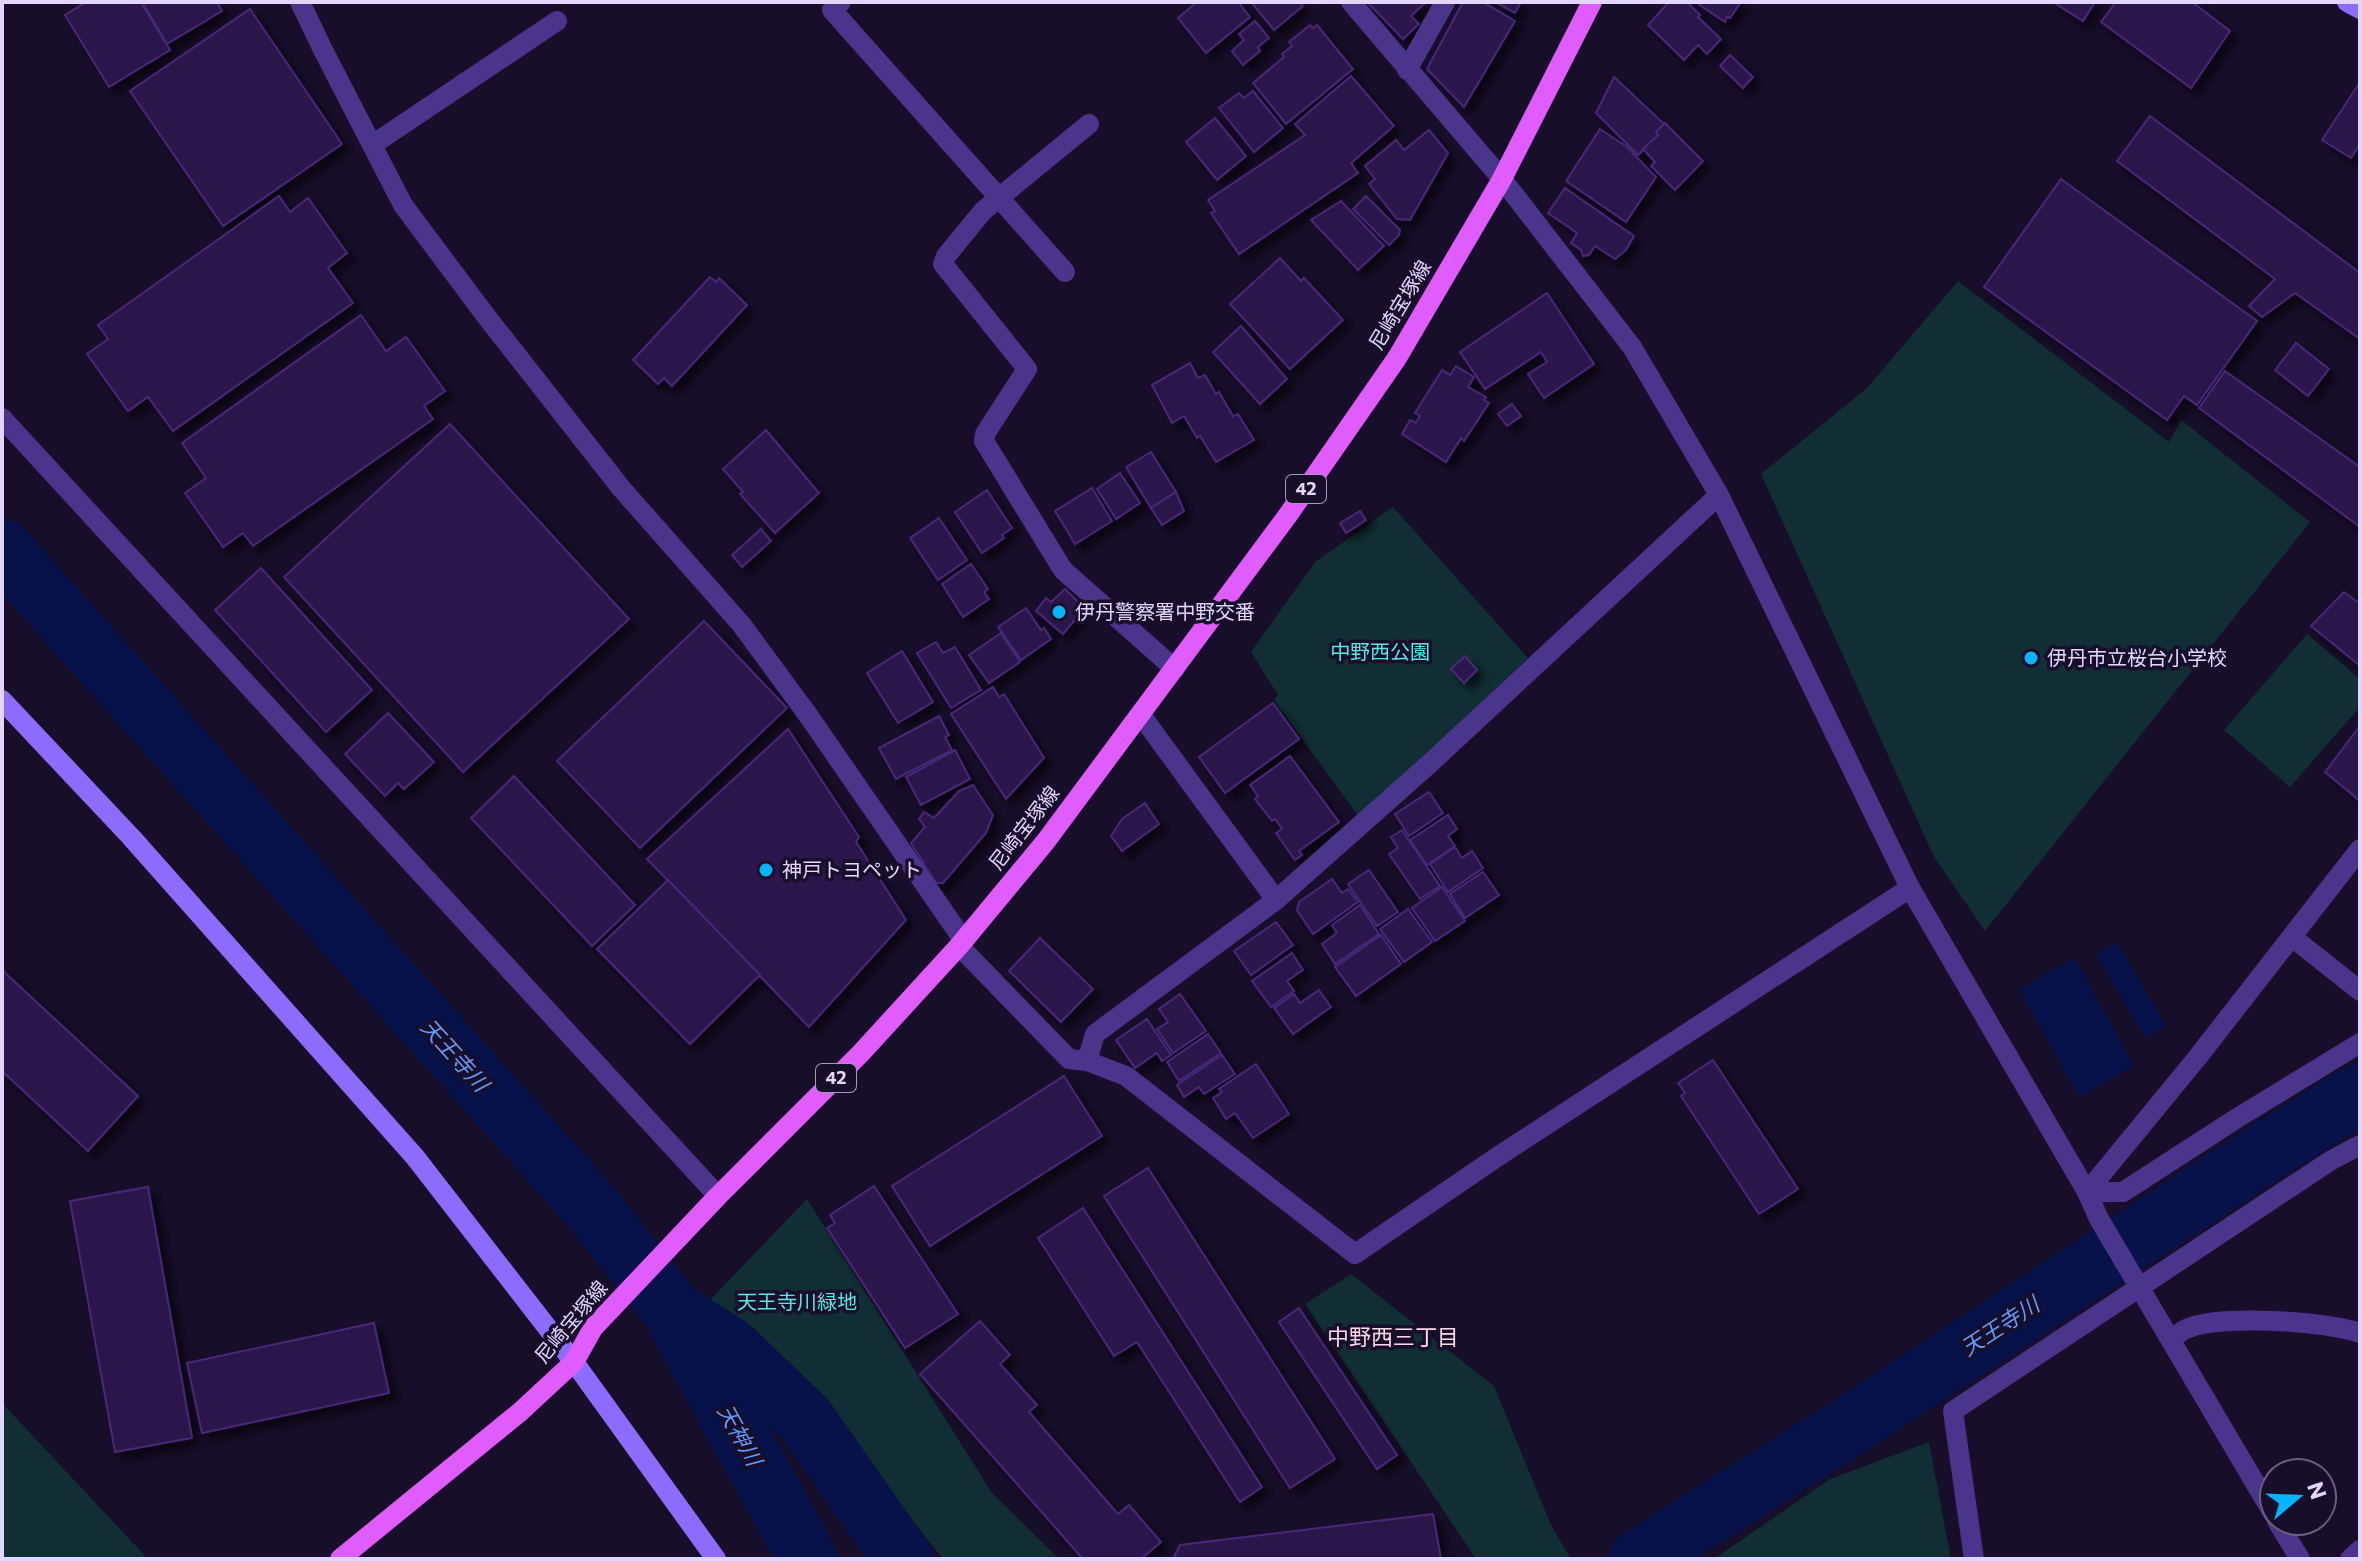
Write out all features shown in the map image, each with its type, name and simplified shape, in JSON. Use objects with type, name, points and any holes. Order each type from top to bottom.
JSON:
[{"type":"main road","name":"尼崎宝塚線","points":[[340,1559],[520,1412],[574,1362],[593,1328],[718,1196],[861,1053],[961,944],[1046,841],[1288,515],[1397,358],[1502,179],[1592,2]]},
{"type":"street","points":[[300,2],[403,205],[621,488],[741,624],[808,715],[961,944],[1069,1059],[1087,1061],[1126,1076],[1355,1254],[1497,1157],[1910,888]]},
{"type":"street","points":[[841,2],[832,10],[1065,272]]},
{"type":"street","points":[[1351,2],[1502,179],[1632,347],[1719,495],[1910,888],[2087,1192],[2099,1219],[2258,1488]]},
{"type":"street","points":[[1407,70],[1445,2]]},
{"type":"street","points":[[2347,2],[2360,9]]},
{"type":"street","points":[[372,145],[532,46],[557,21]]},
{"type":"street","points":[[1089,124],[983,211],[946,256],[943,264],[1027,369],[985,434],[984,441],[1063,570],[1175,669]]},
{"type":"street","points":[[2,418],[718,1196]]},
{"type":"street","points":[[1087,1061],[1095,1034],[1276,900],[1427,766],[1719,495]]},
{"type":"street","points":[[2,700],[131,837],[415,1157],[574,1362],[716,1559]]},
{"type":"street","points":[[1141,715],[1276,900]]},
{"type":"street","points":[[2087,1192],[2197,1058],[2360,849]]},
{"type":"street","points":[[2292,937],[2360,991]]},
{"type":"street","points":[[2087,1192],[2123,1192],[2360,1043]]},
{"type":"street","points":[[1974,1559],[1953,1411],[2137,1283],[2360,1145]]},
{"type":"street","points":[[2171,1340],[2187,1328],[2227,1321],[2291,1322],[2360,1333]]},
{"type":"street","points":[[2287,1537],[2300,1559]]},
{"type":"street","points":[[2350,1559],[2360,1550]]},
{"type":"green space","points":[[1958,281],[2169,442],[2181,420],[2310,522],[1985,931],[1934,857],[1761,474],[1867,388]]},
{"type":"green space","name":"中野西公園","points":[[1393,507],[1528,658],[1359,817],[1274,700],[1278,695],[1251,652],[1315,562]]},
{"type":"green space","points":[[2307,634],[2360,679],[2360,707],[2290,787],[2224,730]]},
{"type":"green space","name":"天王寺川緑地","points":[[807,1199],[992,1493],[1059,1559],[943,1559],[838,1427],[707,1303]]},
{"type":"green space","points":[[1351,1274],[1494,1386],[1551,1525],[1571,1559],[1476,1559],[1305,1304]]},
{"type":"green space","points":[[2,1403],[148,1559],[2,1559]]},
{"type":"green space","points":[[1929,1442],[1951,1559],[1714,1559],[1830,1479]]},
{"type":"shaded area","points":[[2117,942],[2166,1026],[2145,1038],[2096,954]]},
{"type":"shaded area","points":[[2075,958],[2134,1066],[2079,1097],[2019,989]]},
{"type":"building","points":[[86,2],[141,2],[170,50],[109,87],[65,15]]},
{"type":"building","points":[[142,2],[217,2],[222,11],[167,44]]},
{"type":"building","points":[[1197,2],[1238,2],[1250,17],[1206,53],[1178,18]]},
{"type":"building","points":[[1251,2],[1299,2],[1303,6],[1274,30]]},
{"type":"building","points":[[1367,2],[1426,2],[1411,16],[1419,24],[1403,39]]},
{"type":"building","points":[[1463,2],[1483,2],[1515,21],[1464,107],[1427,69]]},
{"type":"building","points":[[1495,2],[1521,2],[1515,13]]},
{"type":"building","points":[[1669,2],[1687,2],[1721,39],[1707,54],[1698,45],[1684,60],[1648,25]]},
{"type":"building","points":[[1699,2],[1741,2],[1725,22]]},
{"type":"building","points":[[2053,2],[2095,2],[2083,21]]},
{"type":"building","points":[[2116,2],[2192,2],[2230,31],[2191,88],[2101,22]]},
{"type":"building","points":[[250,9],[342,144],[223,226],[130,91]]},
{"type":"building","points":[[1255,21],[1269,38],[1258,47],[1260,51],[1243,65],[1232,51],[1244,40],[1239,34]]},
{"type":"building","points":[[1310,25],[1313,28],[1317,25],[1353,69],[1286,124],[1253,83],[1284,57],[1282,54],[1292,46],[1289,42]]},
{"type":"building","points":[[1730,55],[1753,77],[1743,88],[1720,66]]},
{"type":"building","points":[[1351,76],[1394,126],[1351,163],[1358,173],[1239,254],[1211,213],[1215,211],[1208,200],[1305,135],[1295,124]]},
{"type":"building","points":[[1614,77],[1664,124],[1656,132],[1658,135],[1638,155],[1596,113]]},
{"type":"building","points":[[2360,82],[2360,144],[2351,158],[2322,140]]},
{"type":"building","points":[[1253,91],[1283,128],[1254,152],[1219,108],[1239,93],[1244,98]]},
{"type":"building","points":[[2150,116],[2360,273],[2360,339],[2295,293],[2262,317],[2249,306],[2275,279],[2117,161]]},
{"type":"building","points":[[1215,118],[1246,156],[1217,180],[1186,142]]},
{"type":"building","points":[[1665,123],[1703,161],[1675,190],[1651,166],[1655,162],[1643,149],[1658,135],[1656,132]]},
{"type":"building","points":[[1600,129],[1627,147],[1656,177],[1626,222],[1566,181]]},
{"type":"building","points":[[1429,130],[1448,153],[1410,220],[1397,219],[1369,184],[1375,179],[1365,166],[1396,140],[1404,150]]},
{"type":"building","points":[[2061,179],[2257,321],[2197,405],[2184,396],[2167,420],[1984,287]]},
{"type":"building","points":[[1565,188],[1634,236],[1626,250],[1615,259],[1595,246],[1589,255],[1583,256],[1581,250],[1571,243],[1577,233],[1548,213]]},
{"type":"building","points":[[279,196],[290,212],[308,198],[347,253],[328,268],[353,303],[173,431],[148,397],[128,411],[87,354],[108,339],[98,325]]},
{"type":"building","points":[[1366,196],[1400,230],[1389,245],[1353,209]]},
{"type":"building","points":[[1341,201],[1384,246],[1358,270],[1311,220]]},
{"type":"building","points":[[1280,258],[1301,281],[1304,278],[1343,320],[1290,369],[1230,304]]},
{"type":"building","points":[[710,277],[716,282],[719,278],[747,305],[672,386],[664,378],[658,384],[633,360]]},
{"type":"building","points":[[1547,293],[1594,364],[1544,398],[1528,374],[1547,362],[1541,352],[1485,389],[1460,352]]},
{"type":"building","points":[[361,315],[386,351],[406,337],[445,391],[424,406],[433,419],[253,546],[243,533],[223,547],[185,493],[206,478],[182,443]]},
{"type":"building","points":[[1241,326],[1287,379],[1260,404],[1213,352]]},
{"type":"building","points":[[2296,343],[2329,369],[2308,396],[2275,370]]},
{"type":"building","points":[[1190,363],[1198,378],[1205,375],[1216,394],[1219,392],[1233,416],[1238,414],[1254,440],[1216,462],[1184,416],[1172,423],[1152,385]]},
{"type":"building","points":[[1456,366],[1474,377],[1468,387],[1486,397],[1484,400],[1489,403],[1446,462],[1402,434],[1410,420],[1416,423],[1420,416],[1415,413],[1442,370],[1450,375]]},
{"type":"building","points":[[2225,371],[2360,467],[2360,527],[2199,408]]},
{"type":"building","points":[[1512,404],[1521,416],[1507,426],[1498,414]]},
{"type":"building","points":[[450,424],[629,619],[463,772],[284,577]]},
{"type":"building","points":[[766,430],[819,493],[775,533],[740,494],[743,492],[723,469]]},
{"type":"building","points":[[1151,452],[1176,492],[1151,508],[1126,467]]},
{"type":"building","points":[[1120,473],[1140,503],[1116,519],[1097,489]]},
{"type":"building","points":[[1092,488],[1112,521],[1075,544],[1055,511]]},
{"type":"building","points":[[987,490],[1012,528],[1002,535],[1004,538],[982,553],[955,512]]},
{"type":"building","points":[[1176,492],[1184,511],[1162,525],[1151,508]]},
{"type":"building","points":[[1360,511],[1366,520],[1346,533],[1340,523]]},
{"type":"building","points":[[939,518],[967,560],[938,580],[910,538]]},
{"type":"building","points":[[761,529],[771,541],[742,567],[732,555]]},
{"type":"building","points":[[971,564],[988,589],[984,592],[989,599],[963,617],[942,584]]},
{"type":"building","points":[[261,568],[372,690],[326,732],[215,610]]},
{"type":"building","name":"伊丹警察署中野交番","points":[[1065,589],[1080,604],[1080,614],[1063,634],[1036,611],[1046,598],[1051,602]]},
{"type":"building","points":[[2344,592],[2360,604],[2360,666],[2311,626]]},
{"type":"building","points":[[1026,608],[1051,639],[1021,660],[998,627]]},
{"type":"building","points":[[704,621],[787,708],[640,848],[557,761]]},
{"type":"building","points":[[1001,633],[1020,662],[989,683],[969,655]]},
{"type":"building","points":[[936,642],[943,653],[955,647],[981,690],[951,708],[917,653]]},
{"type":"building","points":[[902,651],[933,702],[898,723],[867,673]]},
{"type":"building","points":[[1465,656],[1477,670],[1464,683],[1451,669]]},
{"type":"building","points":[[993,687],[999,697],[1004,694],[1044,758],[1006,799],[951,714]]},
{"type":"building","points":[[1273,703],[1299,739],[1225,793],[1199,757]]},
{"type":"building","points":[[388,713],[434,762],[404,789],[398,783],[385,796],[345,754]]},
{"type":"building","points":[[939,716],[949,735],[945,737],[952,750],[896,779],[879,748]]},
{"type":"building","points":[[2360,726],[2360,801],[2325,772]]},
{"type":"building","name":"神戸トヨペット","points":[[788,729],[859,837],[856,842],[906,920],[809,1027],[647,859]]},
{"type":"building","points":[[955,750],[970,779],[921,805],[906,777]]},
{"type":"building","points":[[1290,756],[1339,822],[1299,851],[1302,855],[1295,860],[1276,833],[1282,829],[1255,799],[1258,796],[1250,785]]},
{"type":"building","points":[[514,776],[635,905],[592,946],[471,818]]},
{"type":"building","points":[[973,785],[993,815],[986,833],[943,883],[936,883],[911,843],[925,827],[919,819],[924,812],[934,818],[959,791]]},
{"type":"building","points":[[1429,792],[1443,813],[1409,836],[1395,814]]},
{"type":"building","points":[[1145,803],[1159,824],[1122,851],[1111,836],[1122,819]]},
{"type":"building","points":[[1448,815],[1457,829],[1448,836],[1455,846],[1427,865],[1410,840]]},
{"type":"building","points":[[1402,830],[1440,886],[1420,899],[1389,854],[1398,848],[1391,837]]},
{"type":"building","points":[[1455,847],[1462,858],[1472,851],[1483,868],[1448,892],[1430,864]]},
{"type":"building","points":[[1369,870],[1398,912],[1377,926],[1348,884]]},
{"type":"building","points":[[1483,872],[1499,895],[1465,918],[1450,894]]},
{"type":"building","points":[[1332,879],[1342,893],[1348,889],[1358,902],[1313,934],[1297,910],[1299,902]]},
{"type":"building","points":[[668,880],[760,975],[690,1044],[597,949]]},
{"type":"building","points":[[1442,887],[1465,921],[1435,941],[1412,908]]},
{"type":"building","points":[[1360,905],[1379,934],[1335,964],[1322,944],[1337,933],[1332,925]]},
{"type":"building","points":[[1408,909],[1432,942],[1404,962],[1380,929]]},
{"type":"building","points":[[1276,922],[1293,945],[1251,975],[1234,951]]},
{"type":"building","points":[[1381,935],[1401,964],[1356,996],[1335,967]]},
{"type":"building","points":[[1040,938],[1093,989],[1061,1022],[1009,971]]},
{"type":"building","points":[[1292,953],[1303,970],[1287,981],[1294,991],[1271,1007],[1252,981]]},
{"type":"building","points":[[2,970],[138,1096],[88,1151],[2,1071]]},
{"type":"building","points":[[1319,990],[1331,1007],[1293,1034],[1274,1008],[1294,994],[1300,1003]]},
{"type":"building","points":[[1180,994],[1206,1031],[1173,1053],[1157,1029],[1168,1022],[1159,1009]]},
{"type":"building","points":[[1147,1019],[1171,1055],[1162,1061],[1157,1053],[1135,1068],[1116,1040]]},
{"type":"building","points":[[1208,1034],[1221,1053],[1179,1081],[1167,1062]]},
{"type":"building","points":[[1222,1055],[1235,1074],[1204,1094],[1199,1087],[1184,1097],[1177,1085]]},
{"type":"building","points":[[1713,1060],[1798,1189],[1759,1214],[1681,1096],[1685,1093],[1678,1083]]},
{"type":"building","points":[[1256,1064],[1289,1114],[1253,1138],[1235,1113],[1226,1119],[1213,1098],[1222,1092],[1219,1089]]},
{"type":"building","points":[[1064,1076],[1102,1136],[930,1246],[892,1186]]},
{"type":"building","points":[[1148,1168],[1335,1459],[1290,1488],[1104,1196]]},
{"type":"building","points":[[874,1186],[958,1314],[905,1348],[827,1228],[835,1223],[830,1215]]},
{"type":"building","points":[[148,1187],[192,1438],[115,1452],[70,1201]]},
{"type":"building","points":[[1083,1208],[1262,1487],[1240,1502],[1137,1342],[1114,1356],[1038,1238]]},
{"type":"building","points":[[1299,1308],[1397,1455],[1377,1469],[1279,1322]]},
{"type":"building","points":[[980,1321],[1010,1355],[1000,1364],[1037,1405],[1029,1412],[1118,1514],[1129,1505],[1161,1542],[1141,1559],[1083,1559],[920,1374]]},
{"type":"building","points":[[374,1323],[389,1393],[202,1433],[187,1363]]},
{"type":"building","points":[[1433,1514],[1441,1559],[1173,1559],[1180,1545]]},
{"type":"waterway","name":"天王寺川","points":[[2,549],[593,1209],[672,1310],[731,1348],[805,1419],[903,1559]]},
{"type":"waterway","name":"天王寺川","points":[[1639,1559],[1853,1424],[2360,1093]]},
{"type":"waterway","name":"天神川","points":[[677,1321],[808,1559]]},
{"type":"place","name":"伊丹警察署中野交番","points":[[1059,612]]},
{"type":"place","name":"伊丹市立桜台小学校","points":[[2031,658]]},
{"type":"place","name":"神戸トヨペット","points":[[766,870]]},
{"type":"district","name":"中野西三丁目","points":[[1393,1337]]}]
